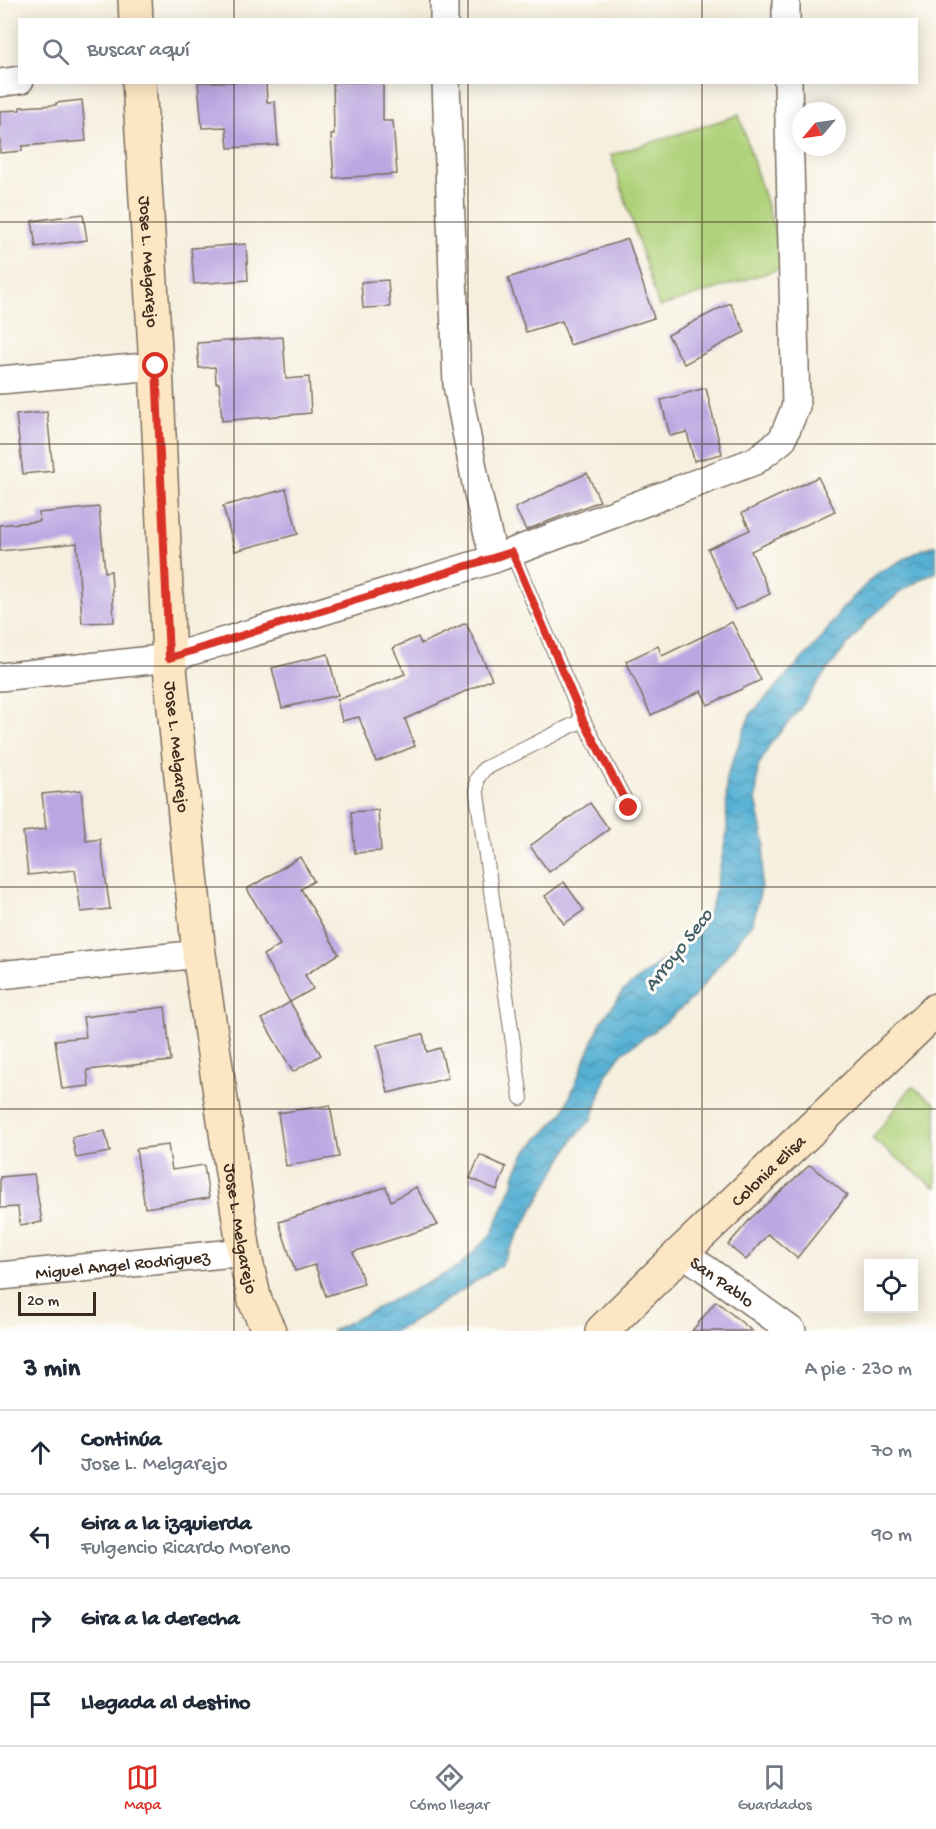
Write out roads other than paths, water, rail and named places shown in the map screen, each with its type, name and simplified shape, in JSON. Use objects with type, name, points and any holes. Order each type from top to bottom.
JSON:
[{"type":"street","points":[[135,0],[136,18]]},
{"type":"street","points":[[444,0],[444,18]]},
{"type":"street","points":[[786,0],[786,18]]},
{"type":"street","points":[[0,82],[18,80]]},
{"type":"street","name":"Jose L. Melgarejo","points":[[139,84],[156,366],[169,658],[199,954],[244,1252],[255,1301],[269,1331]]},
{"type":"street","points":[[446,84],[457,385],[478,494],[503,556]]},
{"type":"street","points":[[0,676],[169,658],[503,556],[755,460],[782,440],[795,406],[788,84]]},
{"type":"street","points":[[0,380],[156,366]]},
{"type":"street","points":[[0,975],[199,954]]},
{"type":"street","name":"Colonia Elisa","points":[[602,1331],[936,1010]]},
{"type":"street","name":"Miguel Angel Rodriguez","points":[[0,1276],[244,1252]]},
{"type":"street","name":"San Pablo","points":[[682,1252],[792,1331]]},
{"type":"lane","points":[[503,556],[629,808]]},
{"type":"lane","points":[[521,1098],[477,794],[477,779],[484,769],[583,720]]},
{"type":"water","points":[[936,545],[936,573],[928,575],[903,590],[867,621],[771,743],[758,767],[756,800],[765,843],[760,893],[753,922],[694,997],[662,1025],[622,1053],[607,1073],[592,1119],[574,1138],[500,1266],[409,1324],[394,1331],[331,1331],[459,1267],[492,1233],[525,1153],[563,1113],[601,1022],[623,991],[692,940],[701,929],[713,901],[727,833],[726,778],[750,715],[821,639],[841,610],[876,574],[923,549]]},
{"type":"water label","name":"Arroyo Seco","points":[[677,949]]}]
